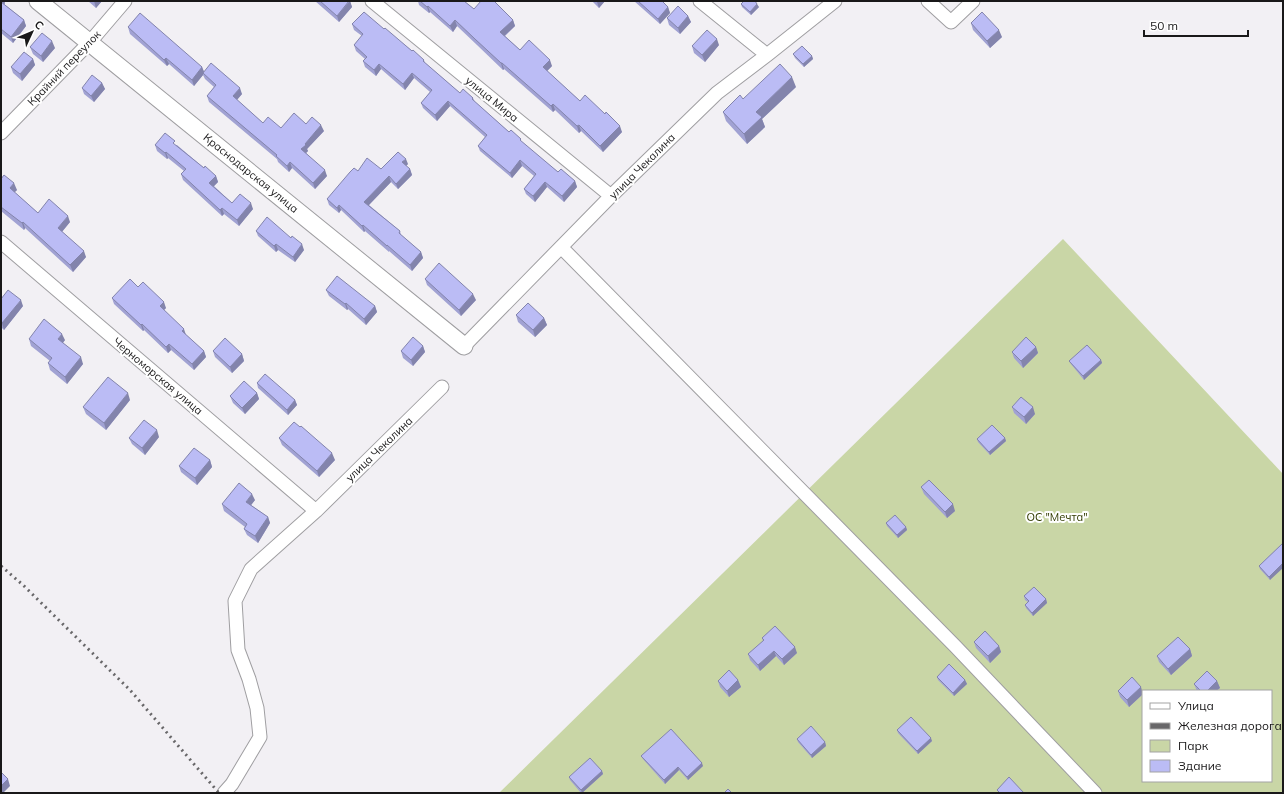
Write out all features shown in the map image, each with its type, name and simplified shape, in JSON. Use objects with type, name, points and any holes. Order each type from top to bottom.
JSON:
[{"type":"street","name":"Краснодарская улица","points":[[38,1],[464,346]]},
{"type":"street","name":"Крайний переулок","points":[[1,133],[90,42],[125,1]]},
{"type":"street","name":"улица Мира","points":[[372,1],[611,196]]},
{"type":"street","points":[[700,1],[767,55]]},
{"type":"street","name":"улица Чекалина","points":[[464,346],[611,196],[717,93],[834,1]]},
{"type":"street","points":[[928,1],[951,22],[973,1]]},
{"type":"street","name":"Черноморская улица","points":[[1,242],[316,510]]},
{"type":"street","points":[[561,247],[955,646],[1095,793]]},
{"type":"street","name":"улица Чекалина","points":[[224,793],[232,784],[260,737],[256,708],[249,680],[238,650],[235,601],[251,569],[316,510],[442,387]]},
{"type":"green space","name":"ОС \"Мечта\"","points":[[1063,239],[1283,474],[1283,793],[499,793]]},
{"type":"building","points":[[320,1],[349,1],[337,16]]},
{"type":"building","points":[[420,1],[464,1],[474,9],[481,1],[494,1],[513,20],[500,32],[520,50],[529,40],[550,60],[543,67],[580,101],[585,95],[620,126],[600,146],[579,125],[577,126],[553,104],[551,106],[501,63],[455,20],[450,26],[428,6],[427,7]]},
{"type":"building","points":[[638,1],[662,1],[668,7],[658,19]]},
{"type":"building","points":[[744,1],[755,1],[757,4],[750,12],[741,4]]},
{"type":"building","points":[[1,2],[24,20],[11,37],[1,29]]},
{"type":"building","points":[[678,6],[688,16],[678,28],[667,18]]},
{"type":"building","points":[[364,12],[412,51],[413,50],[424,60],[423,61],[460,93],[463,89],[509,132],[511,130],[521,139],[520,140],[558,172],[561,169],[575,181],[562,196],[545,182],[533,196],[524,189],[536,174],[520,160],[510,173],[478,146],[487,135],[448,101],[435,115],[421,103],[432,90],[412,73],[403,84],[379,64],[374,70],[363,61],[367,57],[354,45],[363,34],[352,24]]},
{"type":"building","points":[[982,12],[999,30],[987,41],[971,23]]},
{"type":"building","points":[[140,13],[202,67],[192,80],[166,58],[164,60],[128,27]]},
{"type":"building","points":[[707,30],[717,39],[702,55],[692,46]]},
{"type":"building","points":[[42,33],[52,41],[41,56],[30,47]]},
{"type":"building","points":[[802,46],[812,56],[803,64],[793,54]]},
{"type":"building","points":[[24,52],[33,59],[20,74],[11,67]]},
{"type":"building","points":[[211,63],[240,88],[233,96],[263,123],[268,117],[281,128],[294,113],[306,124],[312,117],[321,125],[305,144],[306,145],[301,149],[325,170],[313,183],[290,162],[287,166],[276,156],[277,155],[207,96],[216,85],[203,73]]},
{"type":"building","points":[[780,64],[792,77],[756,112],[762,117],[744,134],[723,112],[740,95],[743,99]]},
{"type":"building","points":[[92,75],[102,83],[91,96],[82,88]]},
{"type":"building","points":[[165,133],[175,141],[173,143],[204,168],[205,166],[216,176],[209,183],[232,203],[240,194],[251,203],[237,220],[222,208],[220,210],[181,174],[186,169],[155,145]]},
{"type":"building","points":[[398,152],[406,159],[402,162],[410,169],[396,184],[389,176],[364,202],[400,231],[399,233],[421,252],[410,265],[339,205],[337,208],[327,199],[354,168],[358,171],[367,158],[381,169]]},
{"type":"building","points":[[4,175],[14,183],[10,188],[38,213],[49,199],[68,216],[58,228],[84,251],[70,265],[23,222],[22,223],[1,207],[1,179]]},
{"type":"building","points":[[267,217],[291,238],[292,236],[302,244],[293,257],[276,244],[274,246],[256,231]]},
{"type":"building","points":[[439,263],[473,294],[459,310],[425,279]]},
{"type":"building","points":[[337,276],[375,306],[364,319],[346,303],[345,304],[326,290]]},
{"type":"building","points":[[130,279],[138,287],[143,282],[164,302],[160,306],[184,329],[182,331],[204,351],[192,364],[169,344],[166,347],[112,298]]},
{"type":"building","points":[[8,290],[21,300],[1,323],[1,299]]},
{"type":"building","points":[[528,303],[544,318],[533,330],[516,315]]},
{"type":"building","points":[[44,319],[62,334],[58,339],[81,357],[65,377],[48,363],[52,358],[29,339]]},
{"type":"building","points":[[413,337],[423,346],[411,360],[401,351]]},
{"type":"building","points":[[1026,337],[1036,347],[1021,361],[1012,352]]},
{"type":"building","points":[[225,338],[242,354],[230,367],[213,351]]},
{"type":"building","points":[[1087,345],[1101,360],[1083,376],[1069,361]]},
{"type":"building","points":[[265,374],[295,400],[287,410],[257,383]]},
{"type":"building","points":[[108,377],[128,393],[104,423],[83,407]]},
{"type":"building","points":[[244,381],[257,393],[242,408],[230,396]]},
{"type":"building","points":[[1021,397],[1033,407],[1024,417],[1012,407]]},
{"type":"building","points":[[144,420],[157,430],[142,448],[129,438]]},
{"type":"building","points":[[294,422],[300,427],[301,426],[332,453],[317,471],[279,438]]},
{"type":"building","points":[[992,425],[1005,438],[989,452],[977,439]]},
{"type":"building","points":[[194,448],[210,460],[195,478],[179,466]]},
{"type":"building","points":[[929,480],[953,504],[945,512],[921,487]]},
{"type":"building","points":[[239,483],[252,494],[246,502],[268,517],[255,536],[244,529],[247,524],[222,504]]},
{"type":"building","points":[[895,515],[906,527],[897,535],[886,523]]},
{"type":"building","points":[[1283,543],[1283,563],[1269,577],[1259,566]]},
{"type":"building","points":[[1034,587],[1046,599],[1032,613],[1025,605],[1029,601],[1024,596]]},
{"type":"building","points":[[775,626],[795,647],[782,659],[774,651],[758,665],[748,654],[764,640],[762,638]]},
{"type":"building","points":[[985,631],[999,646],[988,656],[974,642]]},
{"type":"building","points":[[1178,637],[1190,649],[1168,669],[1157,656]]},
{"type":"building","points":[[949,664],[965,680],[953,693],[937,677]]},
{"type":"building","points":[[729,670],[738,680],[727,691],[718,681]]},
{"type":"building","points":[[1207,671],[1217,681],[1208,690],[1200,690],[1194,684]]},
{"type":"building","points":[[1132,677],[1141,687],[1127,700],[1118,691]]},
{"type":"building","points":[[911,717],[931,738],[917,751],[897,730]]},
{"type":"building","points":[[811,726],[825,742],[811,755],[797,739]]},
{"type":"building","points":[[671,729],[702,763],[687,777],[678,767],[664,780],[641,756]]},
{"type":"building","points":[[590,758],[602,771],[581,790],[569,777]]},
{"type":"building","points":[[1,772],[8,779],[1,786]]},
{"type":"building","points":[[1009,777],[1024,793],[1000,793],[997,790]]},
{"type":"building","points":[[728,789],[732,793],[724,793]]},
{"type":"railway","points":[[1,566],[23,585],[130,690],[219,793]]}]
